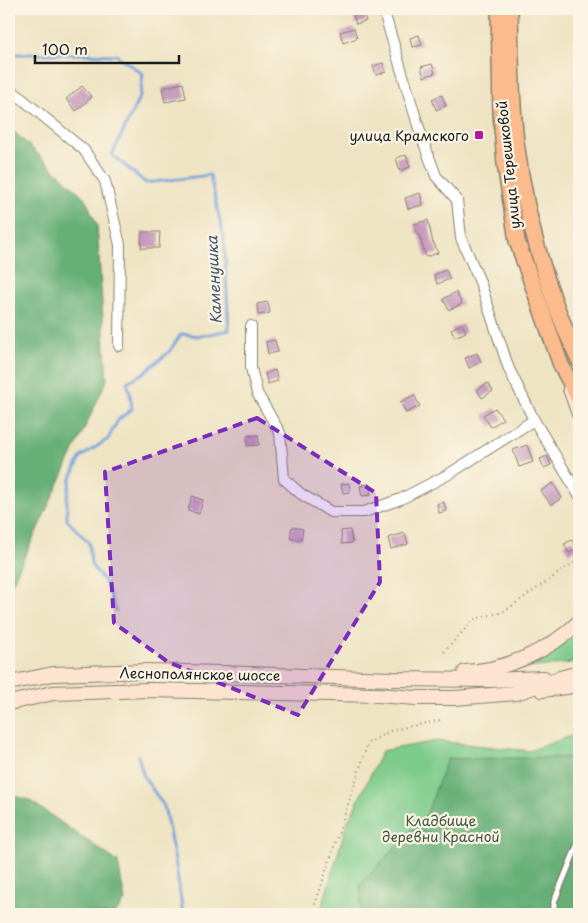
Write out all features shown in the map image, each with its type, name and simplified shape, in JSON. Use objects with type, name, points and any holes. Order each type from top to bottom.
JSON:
[{"type":"main road","name":"улица Терешковой","points":[[499,9],[501,114],[505,164],[517,241],[561,365],[579,399]]},
{"type":"main road","name":"улица Терешковой","points":[[510,9],[516,140],[525,194],[543,271],[569,340],[579,360]]},
{"type":"main road","points":[[561,365],[579,414]]},
{"type":"main road","points":[[392,679],[454,672],[477,672],[500,667],[544,649],[579,622]]},
{"type":"main road","name":"Леснополянское шоссе","points":[[9,683],[53,674],[147,671],[392,679]]},
{"type":"main road","points":[[516,693],[579,672]]},
{"type":"main road","points":[[392,679],[489,680],[560,678]]},
{"type":"main road","points":[[516,693],[579,684]]},
{"type":"main road","name":"Леснополянское шоссе","points":[[9,703],[53,693],[149,690],[416,698],[455,698],[516,693]]},
{"type":"street","points":[[384,9],[421,135],[436,176],[457,200],[461,238],[480,282],[509,369],[534,420],[579,495]]},
{"type":"street","points":[[9,88],[84,150],[105,181],[120,245],[118,346]]},
{"type":"street","points":[[251,326],[251,368],[257,393],[280,433],[284,479],[301,494],[331,512],[364,512],[401,499],[449,474],[534,420]]},
{"type":"lane","points":[[554,914],[554,902],[579,842]]},
{"type":"path","points":[[444,652],[474,618],[503,612],[579,559]]},
{"type":"path","points":[[312,914],[368,743],[392,730],[441,720]]},
{"type":"highlighted area","points":[[257,418],[376,493],[380,582],[298,715],[168,662],[114,623],[105,472]]},
{"type":"green space","points":[[9,127],[85,198],[97,225],[107,380],[9,590]]},
{"type":"green space","points":[[579,622],[579,662],[511,670]]},
{"type":"green space","name":"Кладбище деревни Красной","points":[[579,733],[579,806],[548,914],[320,914],[346,826],[382,751],[437,741],[529,751]]},
{"type":"green space","name":"Кладбище деревни Красной","points":[[579,757],[579,914],[361,914],[360,885],[427,813],[447,759]]},
{"type":"green space","points":[[9,794],[29,800],[118,862],[125,901],[115,914],[9,914]]},
{"type":"building","points":[[351,9],[362,9],[366,21],[356,24]]},
{"type":"building","points":[[354,28],[357,38],[343,43],[340,32]]},
{"type":"building","points":[[419,35],[422,45],[412,47],[410,38]]},
{"type":"building","points":[[383,63],[386,72],[376,75],[373,66]]},
{"type":"building","points":[[432,64],[435,73],[424,77],[421,67]]},
{"type":"building","points":[[183,83],[186,98],[165,102],[162,88]]},
{"type":"building","points":[[82,86],[92,97],[76,111],[66,99]]},
{"type":"building","points":[[442,95],[446,106],[436,110],[432,99]]},
{"type":"building","points":[[406,155],[410,167],[400,171],[396,158]]},
{"type":"building","points":[[420,193],[423,205],[408,209],[405,198]]},
{"type":"building","points":[[428,220],[433,243],[438,253],[426,257],[414,224]]},
{"type":"building","points":[[142,232],[160,232],[159,248],[141,248]]},
{"type":"building","points":[[446,270],[450,279],[437,284],[434,275]]},
{"type":"building","points":[[456,292],[462,304],[449,310],[443,299]]},
{"type":"building","points":[[268,302],[270,313],[258,315],[257,304]]},
{"type":"building","points":[[462,324],[466,332],[455,337],[451,329]]},
{"type":"building","points":[[275,340],[278,352],[268,354],[266,342]]},
{"type":"building","points":[[477,353],[481,362],[469,368],[465,358]]},
{"type":"building","points":[[275,370],[278,381],[268,384],[265,374]]},
{"type":"building","points":[[488,383],[493,391],[482,398],[477,390]]},
{"type":"building","points":[[414,395],[420,406],[406,413],[400,402]]},
{"type":"building","points":[[495,408],[503,419],[491,427],[483,415]]},
{"type":"building","points":[[258,435],[259,445],[247,446],[247,436]]},
{"type":"building","points":[[527,445],[533,462],[519,467],[513,450]]},
{"type":"building","points":[[547,456],[551,465],[544,468],[540,459]]},
{"type":"building","points":[[349,483],[350,492],[343,493],[341,484]]},
{"type":"building","points":[[553,483],[562,498],[551,505],[541,491]]},
{"type":"building","points":[[369,484],[371,495],[362,496],[360,486]]},
{"type":"building","points":[[192,496],[203,500],[199,514],[188,510]]},
{"type":"building","points":[[444,502],[446,511],[439,513],[437,504]]},
{"type":"building","points":[[292,527],[303,529],[301,540],[290,538]]},
{"type":"building","points":[[350,530],[352,543],[342,544],[341,531]]},
{"type":"building","points":[[405,533],[408,544],[391,549],[388,538]]},
{"type":"building","points":[[572,540],[577,549],[569,553],[564,544]]},
{"type":"waterway","name":"Каменушка","points":[[9,54],[116,55],[143,74],[140,96],[112,155],[146,183],[210,175],[224,239],[229,330],[200,336],[181,334],[169,352],[142,374],[127,382],[132,409],[118,420],[108,439],[81,457],[71,478],[67,498],[67,520],[89,543],[91,565],[105,582],[116,611]]},
{"type":"waterway","name":"Каменушка","points":[[138,756],[144,777],[164,806],[183,914]]},
{"type":"place","name":"улица Крамского","points":[[479,135]]}]
